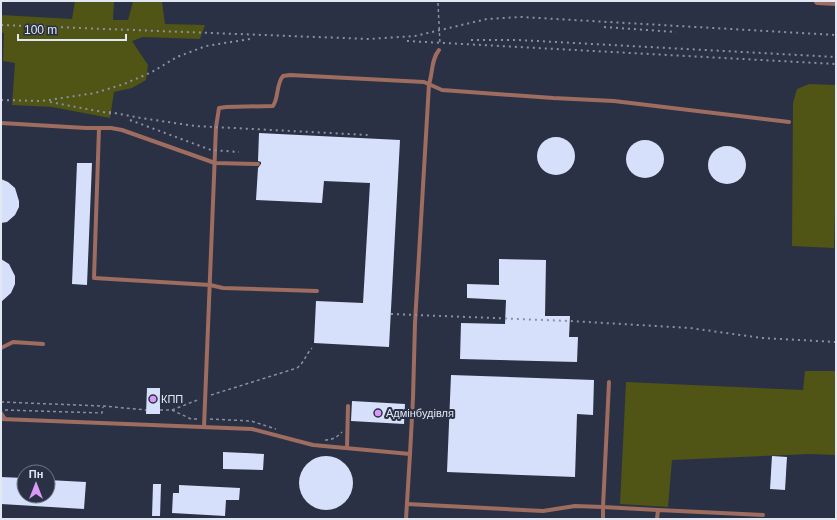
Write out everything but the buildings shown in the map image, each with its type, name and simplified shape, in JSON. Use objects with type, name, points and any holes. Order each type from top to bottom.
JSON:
[{"type":"street","points":[[818,1],[836,2]]},
{"type":"lane","points":[[406,519],[413,398],[415,323],[429,84],[434,58],[439,50]]},
{"type":"lane","points":[[204,427],[216,127],[219,108],[273,106],[276,101],[280,79],[283,76],[290,75],[375,78],[424,82],[442,90],[553,98],[614,100],[789,122]]},
{"type":"lane","points":[[1,123],[122,130],[215,163],[258,164]]},
{"type":"lane","points":[[99,128],[94,278],[210,285],[223,288],[317,291]]},
{"type":"lane","points":[[1,348],[13,342],[43,344]]},
{"type":"lane","points":[[603,519],[609,382]]},
{"type":"lane","points":[[347,448],[348,406]]},
{"type":"lane","points":[[1,413],[3,419],[252,429],[313,445],[410,454]]},
{"type":"lane","points":[[407,504],[543,512],[564,507],[603,507],[763,515]]},
{"type":"lane","points":[[657,519],[658,510]]},
{"type":"path","points":[[438,3],[438,21],[440,30],[439,50]]},
{"type":"path","points":[[172,410],[205,396],[297,368],[301,366],[308,352],[312,348]]},
{"type":"path","points":[[1,402],[103,406],[146,410]]},
{"type":"path","points":[[1,410],[102,413],[103,406]]},
{"type":"green space","points":[[75,1],[114,1],[113,20],[128,20],[133,2],[162,2],[165,24],[205,25],[200,39],[143,37],[132,41],[148,65],[146,80],[132,88],[114,92],[110,118],[52,107],[12,105],[15,63],[3,61],[4,33],[1,32],[1,15],[72,19]]},
{"type":"green space","points":[[809,84],[836,85],[836,212],[834,248],[792,246],[793,103],[797,89]]},
{"type":"green space","points":[[805,371],[836,371],[836,455],[810,454],[672,460],[668,507],[620,504],[626,382],[803,390]]},
{"type":"railway","points":[[1,25],[369,39],[415,36],[487,19],[521,17],[836,35]]},
{"type":"railway","points":[[604,27],[676,32]]},
{"type":"railway","points":[[1,100],[42,101],[95,93],[124,84],[152,72],[177,57],[206,46],[250,39]]},
{"type":"railway","points":[[471,40],[518,40],[836,57]]},
{"type":"railway","points":[[407,41],[836,64]]},
{"type":"railway","points":[[50,102],[113,114]]},
{"type":"railway","points":[[109,112],[195,126],[368,135]]},
{"type":"railway","points":[[130,120],[211,150],[239,152]]},
{"type":"railway","points":[[391,314],[570,321],[690,328],[762,338],[836,342]]},
{"type":"place","name":"КПП","points":[[153,399]]},
{"type":"place","name":"Адмінбудівля","points":[[378,413]]}]
